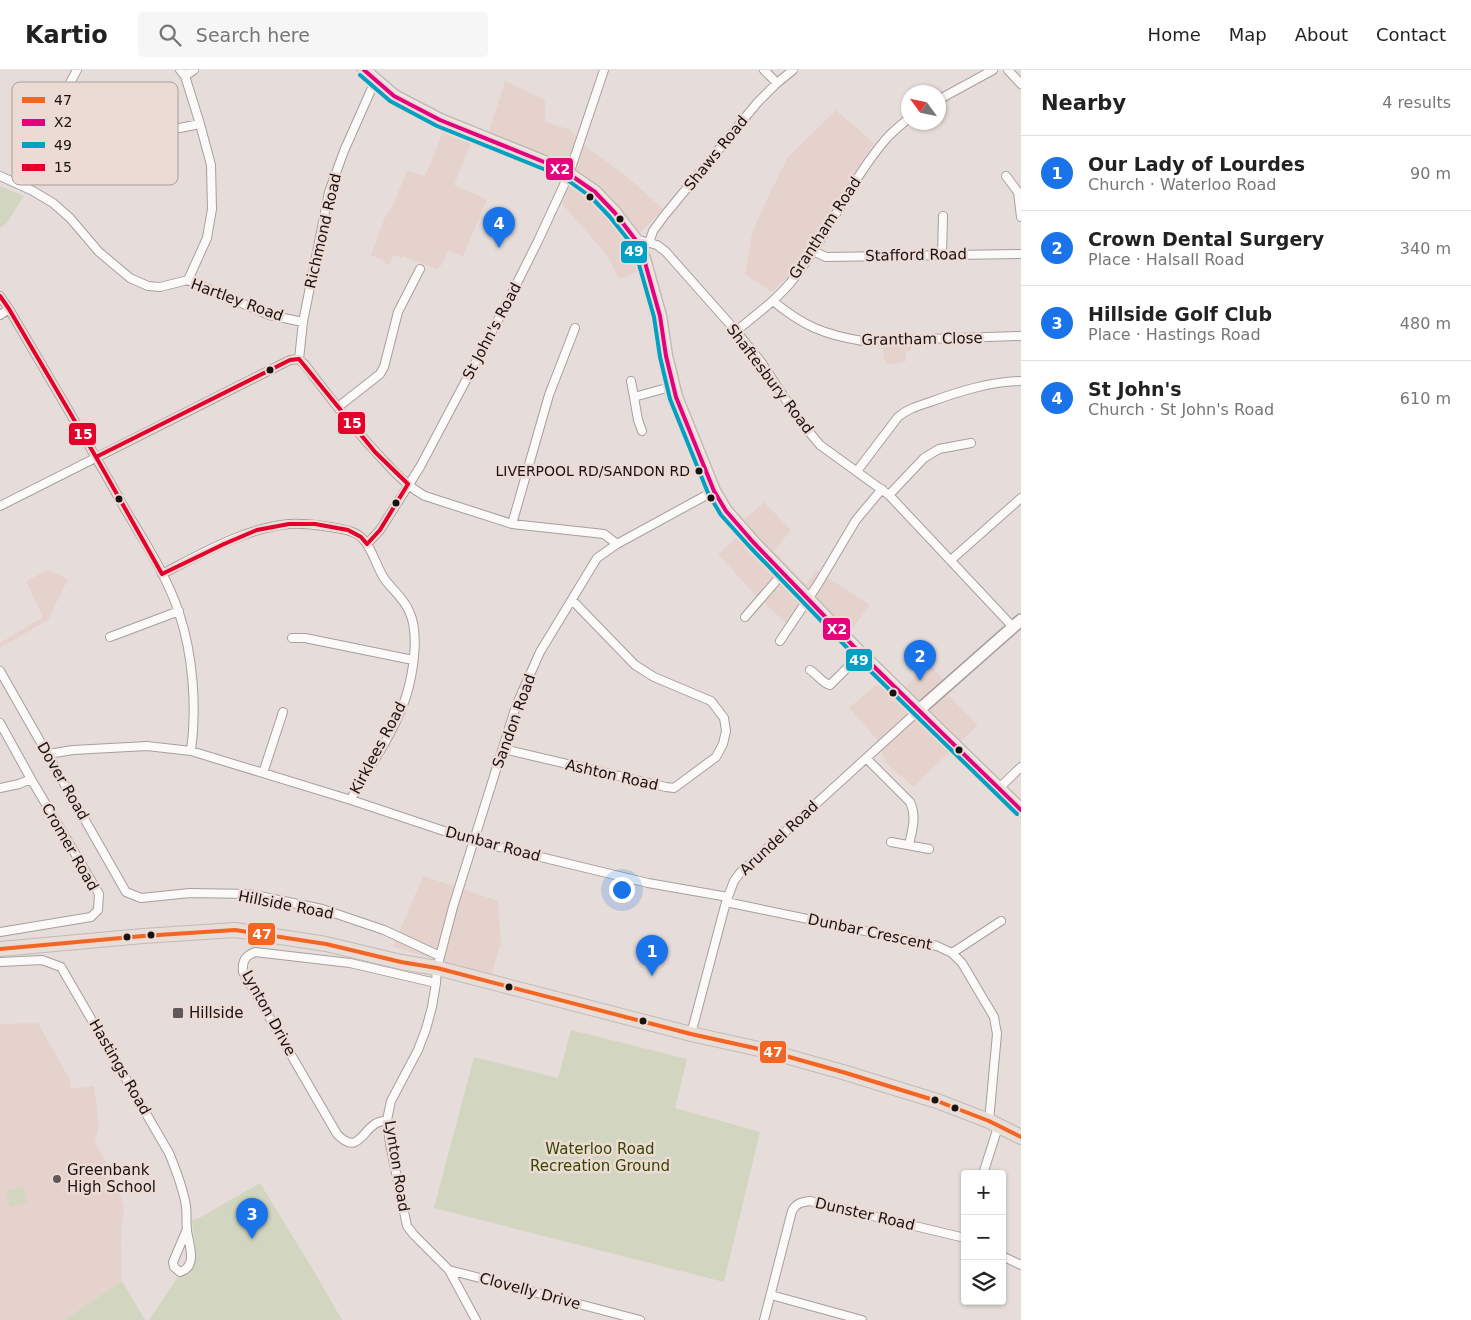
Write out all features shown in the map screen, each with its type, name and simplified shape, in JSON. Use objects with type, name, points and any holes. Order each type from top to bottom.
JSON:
[{"type":"highway","points":[[0,949],[124,937],[235,930],[326,944],[401,962],[438,962],[691,1034],[768,1051],[846,1073],[937,1101],[1021,1137]]},
{"type":"main road","points":[[371,74],[394,96],[440,120],[550,164],[569,174],[595,192],[614,213],[635,239],[644,259],[660,312],[666,356],[676,397],[714,491],[726,511],[737,525],[861,654],[1021,810]]},
{"type":"street","points":[[71,82],[77,70]]},
{"type":"street","points":[[188,280],[207,238],[212,209],[211,165],[200,124],[182,73],[194,70]]},
{"type":"street","name":"St John's Road","points":[[408,484],[420,467],[538,241],[569,174],[604,70]]},
{"type":"street","points":[[764,70],[777,83]]},
{"type":"street","name":"Shaws Road","points":[[649,243],[653,231],[664,216],[757,103],[792,70]]},
{"type":"street","points":[[946,96],[994,70]]},
{"type":"street","points":[[1008,70],[1021,84]]},
{"type":"street","name":"Richmond Road","points":[[299,359],[303,322],[328,192],[371,74]]},
{"type":"street","points":[[178,128],[200,124]]},
{"type":"street","name":"Grantham Road","points":[[736,331],[773,301],[795,277],[864,167],[887,138],[901,125]]},
{"type":"street","name":"Hartley Road","points":[[0,176],[12,181]]},
{"type":"street","points":[[1006,176],[1018,192],[1021,217]]},
{"type":"street","name":"Hartley Road","points":[[20,185],[53,203],[70,218],[99,252],[130,278],[148,286],[160,286],[188,280],[269,315],[303,322]]},
{"type":"street","points":[[942,255],[943,216]]},
{"type":"street","name":"Shaftesbury Road","points":[[635,239],[657,245],[666,252],[761,362],[800,421],[820,445],[889,495],[951,560],[1017,623]]},
{"type":"street","name":"Stafford Road","points":[[813,251],[826,257],[1021,254]]},
{"type":"street","points":[[338,407],[380,374],[384,367],[398,312],[420,269]]},
{"type":"street","points":[[0,296],[96,457],[162,574],[179,611],[192,670],[193,736],[191,751]]},
{"type":"street","name":"Grantham Close","points":[[773,301],[787,313],[812,328],[838,337],[863,341],[1021,336]]},
{"type":"street","points":[[0,315],[9,309]]},
{"type":"street","points":[[512,524],[549,395],[575,328]]},
{"type":"street","points":[[0,506],[290,360],[299,359],[375,452],[408,484],[425,496],[512,524],[604,534],[617,544]]},
{"type":"street","points":[[631,381],[638,420],[642,431]]},
{"type":"street","points":[[857,471],[898,416],[905,411],[982,385],[1021,381]]},
{"type":"street","points":[[634,397],[674,386]]},
{"type":"street","points":[[889,495],[924,458],[940,450],[971,443]]},
{"type":"street","points":[[162,574],[257,530],[288,524],[315,524],[348,530],[361,537],[367,544],[380,530],[408,484]]},
{"type":"street","points":[[780,641],[856,520],[882,489]]},
{"type":"street","name":"Sandon Road","points":[[438,962],[516,706],[540,652],[597,558],[617,544],[714,491]]},
{"type":"street","points":[[951,560],[1021,498]]},
{"type":"street","name":"Kirklees Road","points":[[351,800],[356,787],[373,763],[399,712],[408,687],[414,660],[413,623],[410,612],[385,579],[367,544]]},
{"type":"street","points":[[745,617],[783,573]]},
{"type":"street","name":"Ashton Road","points":[[503,749],[674,788],[716,757],[724,744],[726,731],[724,718],[711,701],[654,678],[636,665],[572,600]]},
{"type":"street","points":[[110,637],[179,611]]},
{"type":"street","points":[[919,710],[1017,623]]},
{"type":"street","points":[[292,638],[305,638],[414,660]]},
{"type":"street","points":[[810,670],[817,674],[825,684],[830,685],[861,654]]},
{"type":"street","name":"Dover Road","points":[[0,671],[126,892]]},
{"type":"street","name":"Arundel Road","points":[[691,1034],[727,899],[740,873],[919,710]]},
{"type":"street","points":[[263,773],[283,712]]},
{"type":"street","name":"Cromer Road","points":[[0,723],[99,894],[98,910],[90,917],[0,932]]},
{"type":"street","name":"Dunbar Road","points":[[48,754],[74,750],[147,746],[191,751],[351,800],[474,841],[648,883],[727,899]]},
{"type":"street","points":[[866,758],[910,802],[914,810],[909,845]]},
{"type":"street","points":[[999,788],[1021,767]]},
{"type":"street","points":[[0,788],[31,779]]},
{"type":"street","points":[[891,842],[929,849]]},
{"type":"street","name":"Hillside Road","points":[[126,892],[141,898],[190,893],[250,894],[322,909],[384,930],[438,962]]},
{"type":"street","name":"Dunbar Crescent","points":[[727,899],[937,946],[952,953],[962,963],[994,1018],[997,1034],[994,1124],[984,1170]]},
{"type":"street","points":[[952,953],[1001,921]]},
{"type":"street","name":"Lynton Drive","points":[[386,1120],[375,1123],[360,1140],[344,1141],[337,1134],[243,972],[242,964],[247,956],[255,952],[350,963],[436,984]]},
{"type":"street","name":"Hastings Road","points":[[0,962],[42,960],[62,967],[169,1153],[179,1178],[186,1207],[187,1229],[191,1250],[188,1267],[185,1271],[180,1272],[174,1267],[173,1262],[187,1229]]},
{"type":"street","name":"Lynton Road","points":[[438,962],[432,1007],[426,1029],[418,1050],[391,1101],[386,1120],[407,1226],[449,1270],[476,1320]]},
{"type":"street","name":"Dunster Road","points":[[764,1320],[795,1205],[810,1201],[961,1235]]},
{"type":"street","points":[[1006,1258],[1021,1265]]},
{"type":"street","name":"Clovelly Drive","points":[[449,1270],[640,1320]]},
{"type":"street","points":[[771,1295],[862,1320]]},
{"type":"shaded area","points":[[505,81],[545,100],[545,122],[571,130],[586,147],[624,174],[663,209],[627,246],[641,271],[619,279],[607,255],[563,205],[565,162],[488,134]]},
{"type":"shaded area","points":[[836,110],[874,143],[788,277],[772,292],[745,274],[752,233],[788,157]]},
{"type":"shaded area","points":[[443,132],[471,143],[454,185],[487,199],[463,257],[448,250],[441,266],[436,269],[403,256],[402,258],[393,255],[389,266],[371,255],[385,217],[392,207],[407,171],[425,176]]},
{"type":"shaded area","points":[[884,343],[912,344],[911,350],[906,351],[906,361],[889,365],[883,358]]},
{"type":"shaded area","points":[[764,502],[791,530],[774,551],[806,585],[816,570],[870,605],[849,633],[813,599],[793,629],[756,596],[718,554],[737,537],[740,523]]},
{"type":"shaded area","points":[[48,570],[68,579],[48,620],[0,648],[0,643],[43,617],[26,581]]},
{"type":"shaded area","points":[[928,663],[942,678],[947,694],[978,725],[913,787],[885,762],[879,742],[849,708],[877,684],[895,698]]},
{"type":"shaded area","points":[[423,876],[498,901],[501,943],[491,976],[393,947]]},
{"type":"shaded area","name":"Greenbank High School","points":[[38,1023],[69,1078],[71,1089],[94,1086],[99,1126],[95,1142],[110,1170],[124,1205],[121,1238],[122,1281],[64,1320],[0,1320],[0,1024]]},
{"type":"green space","points":[[0,186],[24,196],[7,223],[0,228]]},
{"type":"green space","name":"Waterloo Road Recreation Ground","points":[[571,1030],[687,1059],[675,1108],[760,1132],[724,1282],[434,1208],[474,1057],[558,1078]]},
{"type":"green space","points":[[260,1183],[342,1320],[149,1320],[177,1278],[190,1273],[196,1255],[192,1220],[199,1218]]},
{"type":"green space","points":[[23,1186],[27,1202],[10,1207],[6,1191]]},
{"type":"green space","points":[[122,1281],[145,1320],[64,1320]]},
{"type":"transit line","name":"X2","points":[[364,70],[394,96],[440,120],[549,164],[569,174],[595,192],[615,213],[635,239],[644,259],[660,316],[666,356],[676,397],[714,491],[726,511],[753,542],[861,654],[1021,810]]},
{"type":"transit line","name":"49","points":[[360,75],[390,101],[437,126],[566,179],[591,197],[610,217],[630,242],[638,261],[654,317],[660,357],[670,399],[708,493],[721,515],[857,658],[1017,814]]},
{"type":"transit line","name":"15","points":[[0,296],[96,457],[162,574]]},
{"type":"transit line","name":"15","points":[[299,359],[375,452],[408,484]]},
{"type":"transit line","name":"15","points":[[96,457],[290,360],[299,359]]},
{"type":"transit line","name":"15","points":[[367,544],[380,530],[408,484]]},
{"type":"transit line","name":"15","points":[[162,574],[257,530],[289,524],[315,524],[348,530],[361,537],[367,544]]},
{"type":"transit line","name":"47","points":[[0,949],[235,930],[326,944],[401,962],[437,968],[691,1034],[768,1051],[937,1101],[989,1121],[1021,1137]]},
{"type":"place","name":"St John's","points":[[499,248]]},
{"type":"place","name":"LIVERPOOL RD/SANDON RD","points":[[699,471]]},
{"type":"place","name":"Crown Dental Surgery","points":[[920,681]]},
{"type":"place","name":"Our Lady of Lourdes","points":[[652,976]]},
{"type":"place","name":"Hillside","points":[[178,1013]]},
{"type":"place","name":"Greenbank High School","points":[[57,1179]]},
{"type":"place","name":"Hillside Golf Club","points":[[252,1239]]}]
